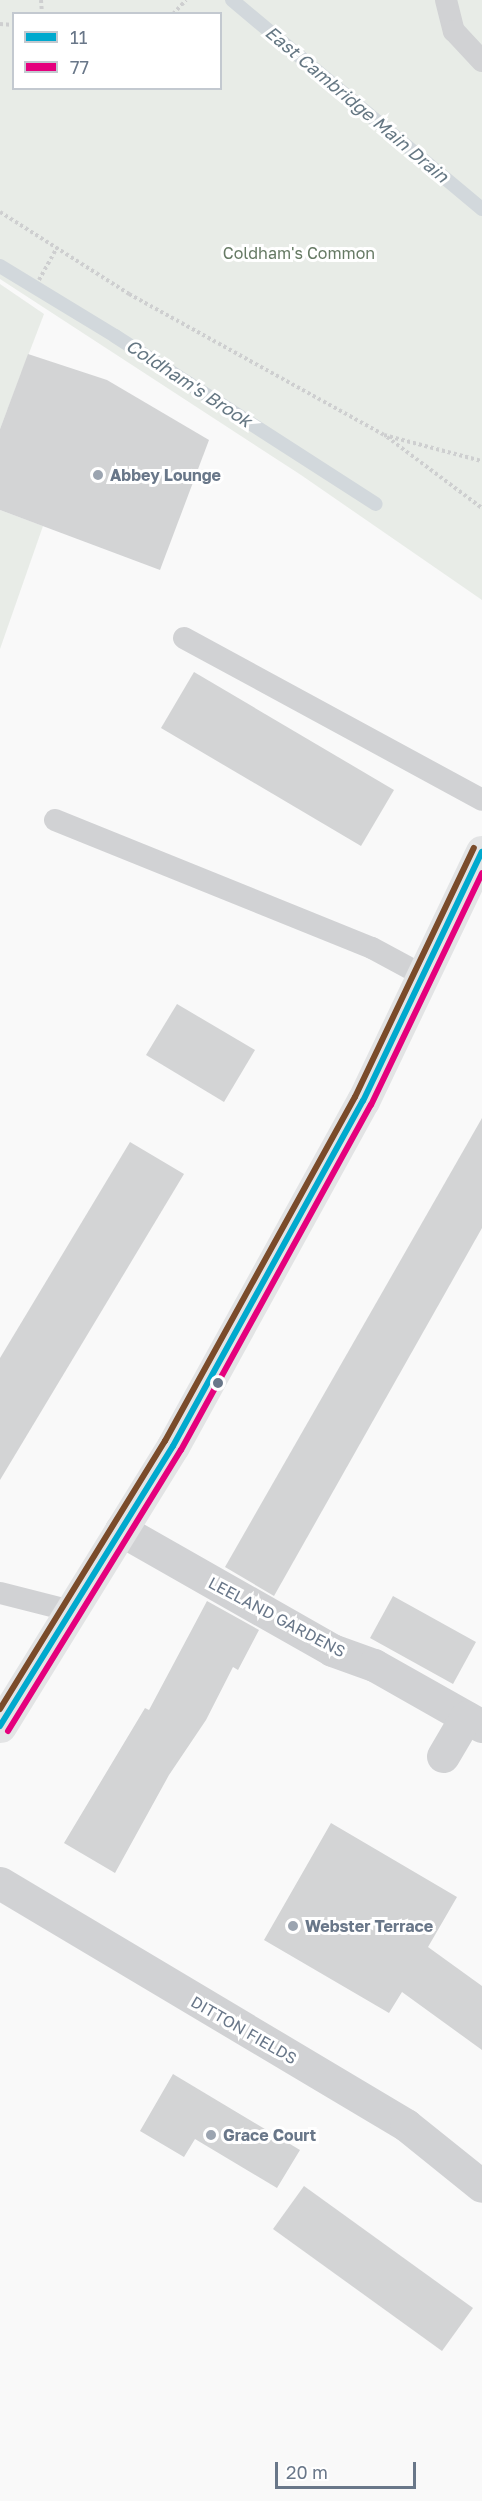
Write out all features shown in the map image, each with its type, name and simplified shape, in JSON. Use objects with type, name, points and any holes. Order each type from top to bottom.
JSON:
[{"type":"main road","points":[[0,1726],[173,1446],[363,1101],[482,852]]},
{"type":"street","name":"LEELAND GARDENS","points":[[121,1530],[332,1650],[374,1665],[474,1721],[443,1756]]},
{"type":"street","name":"DITTON FIELDS","points":[[0,1883],[406,2125],[482,2186]]},
{"type":"lane","points":[[446,0],[453,31],[482,61]]},
{"type":"lane","points":[[184,639],[482,800]]},
{"type":"lane","points":[[55,820],[372,948],[424,976]]},
{"type":"lane","points":[[0,1593],[71,1611]]},
{"type":"path","points":[[175,12],[186,0]]},
{"type":"path","points":[[0,212],[129,294],[384,435],[482,508]]},
{"type":"path","points":[[39,280],[57,248]]},
{"type":"path","points":[[384,435],[482,461]]},
{"type":"green space","name":"Coldham's Common","points":[[0,0],[482,0],[482,600],[301,475],[0,279],[0,272],[17,281],[0,269]]},
{"type":"green space","points":[[0,284],[44,314],[0,429]]},
{"type":"green space","points":[[0,510],[43,526],[0,649]]},
{"type":"building","name":"Abbey Lounge","points":[[28,354],[107,380],[209,440],[160,570],[0,510],[0,429]]},
{"type":"building","points":[[194,672],[394,790],[361,846],[161,728]]},
{"type":"building","points":[[177,1004],[255,1050],[224,1102],[146,1055]]},
{"type":"building","points":[[482,1118],[482,1228],[274,1596],[225,1567]]},
{"type":"building","points":[[130,1142],[184,1174],[0,1480],[0,1358]]},
{"type":"building","points":[[393,1596],[476,1642],[453,1684],[370,1638]]},
{"type":"building","points":[[207,1601],[259,1630],[238,1670],[233,1667],[206,1720],[169,1775],[115,1873],[64,1843],[145,1708],[149,1710]]},
{"type":"building","points":[[331,1823],[457,1897],[428,1947],[482,1986],[482,2050],[402,1992],[389,2013],[264,1940]]},
{"type":"building","name":"Grace Court","points":[[173,2074],[300,2150],[277,2188],[195,2139],[184,2157],[140,2131]]},
{"type":"building","points":[[304,2186],[473,2308],[442,2351],[273,2229]]},
{"type":"waterway","name":"East Cambridge Main Drain","points":[[232,0],[482,209]]},
{"type":"waterway","name":"Coldham's Brook","points":[[0,266],[115,336],[376,504]]},
{"type":"transit line","points":[[0,1709],[165,1441],[355,1097],[474,848]]},
{"type":"transit line","name":"11","points":[[0,1726],[173,1446],[363,1101],[482,852]]},
{"type":"transit line","name":"77","points":[[8,1731],[181,1450],[371,1105],[482,873]]},
{"type":"place","name":"Abbey Lounge","points":[[98,475]]},
{"type":"place","name":"Webster Terrace","points":[[293,1926]]},
{"type":"place","name":"Grace Court","points":[[211,2135]]}]
